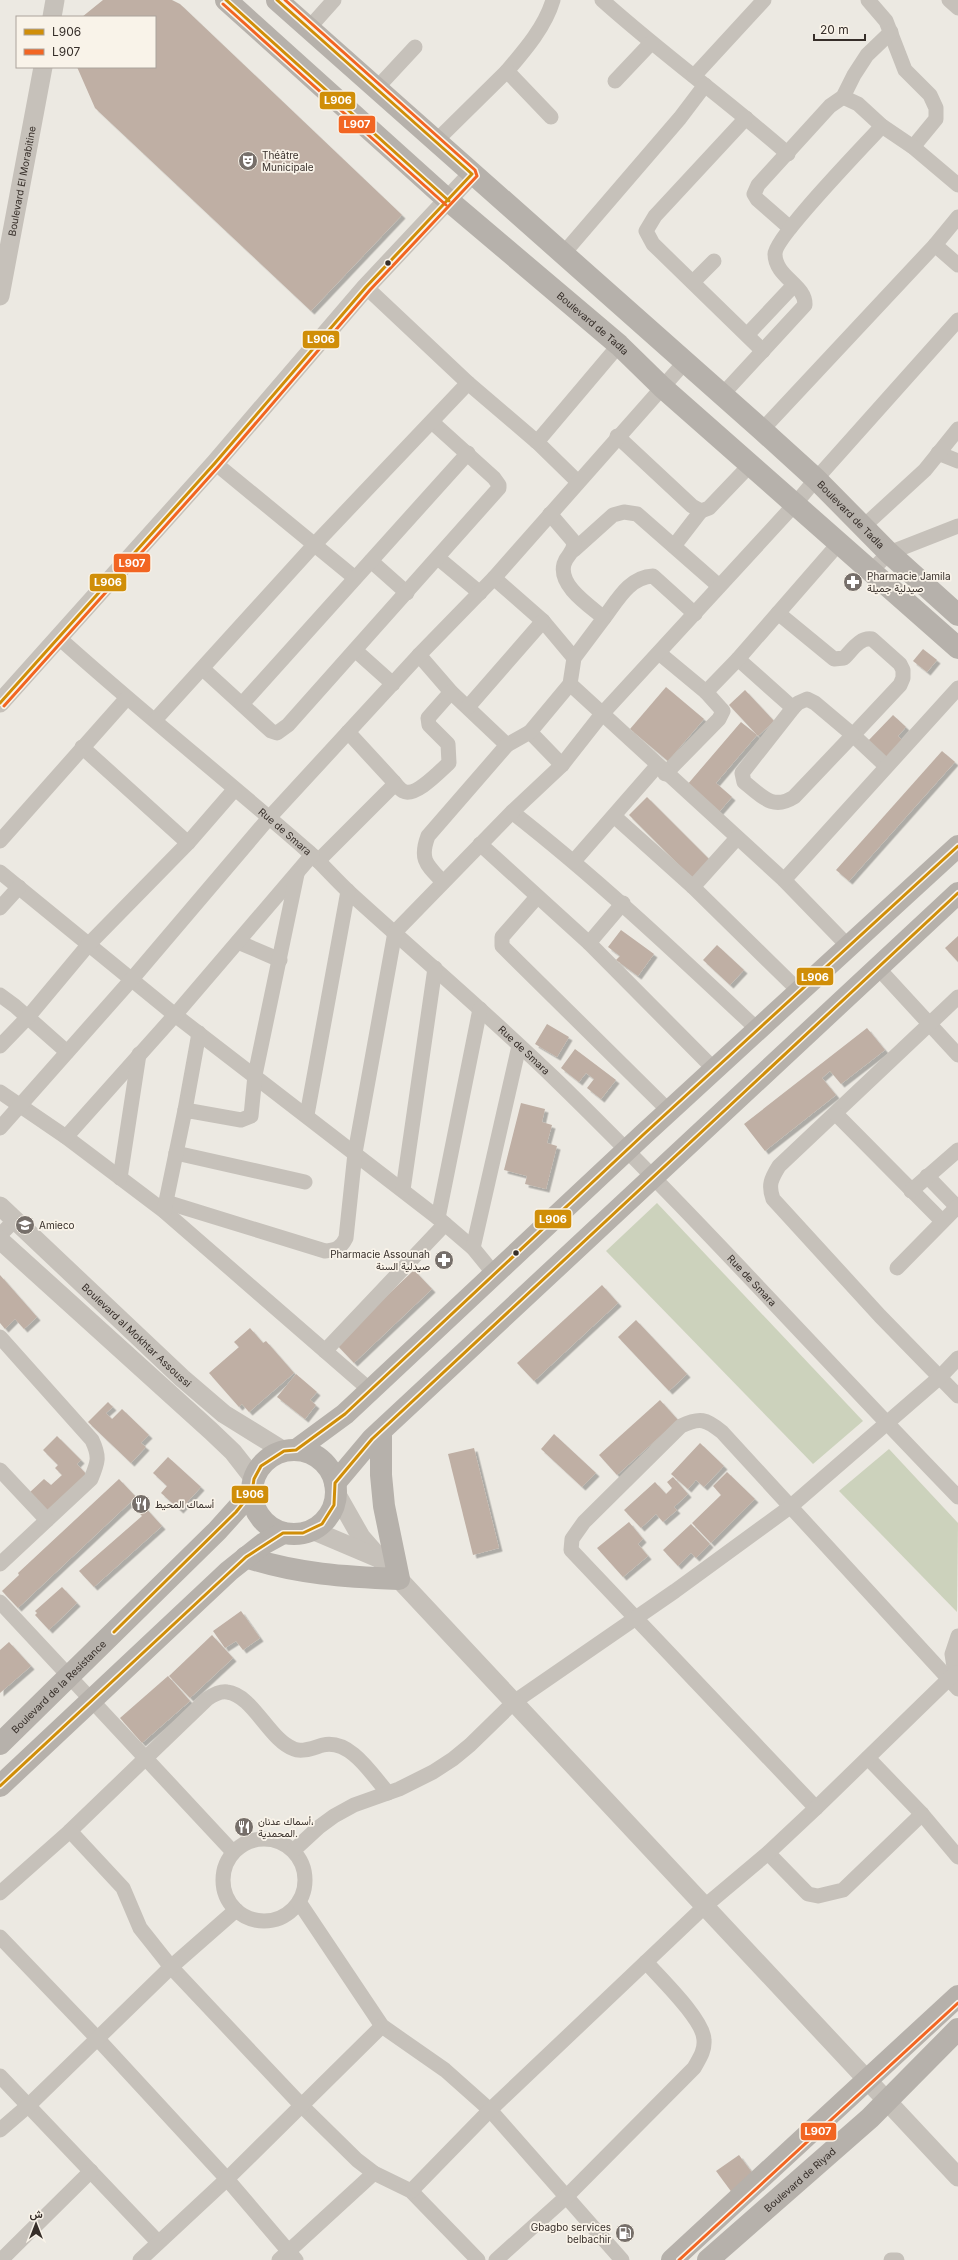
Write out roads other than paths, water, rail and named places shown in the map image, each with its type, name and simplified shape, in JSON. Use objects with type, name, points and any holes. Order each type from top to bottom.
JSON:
[{"type":"main road","name":"Boulevard de Tadla","points":[[226,0],[449,201],[619,345],[662,387],[796,503],[958,648]]},
{"type":"main road","name":"Boulevard de Tadla","points":[[277,0],[472,174],[564,253],[684,363],[762,430],[816,479],[889,553],[958,615]]},
{"type":"main road","points":[[958,846],[757,1029],[496,1275],[345,1414],[290,1451],[261,1466],[253,1485],[254,1505],[260,1518],[270,1527],[283,1533],[303,1534],[322,1524],[329,1515],[334,1504],[336,1488],[353,1459],[381,1431],[652,1176],[958,893]]},
{"type":"main road","points":[[246,1557],[274,1567],[316,1574],[399,1579],[384,1506],[381,1475],[381,1431]]},
{"type":"main road","points":[[290,1451],[310,1453],[321,1460],[330,1470],[336,1488]]},
{"type":"main road","name":"Boulevard de la Resistance","points":[[0,1744],[217,1531],[253,1485]]},
{"type":"main road","points":[[0,1786],[246,1557],[283,1533]]},
{"type":"main road","points":[[672,2260],[866,2079],[958,1996]]},
{"type":"main road","name":"Boulevard de Riyad","points":[[708,2260],[870,2118],[958,2029]]},
{"type":"street","points":[[52,16],[56,0]]},
{"type":"street","points":[[309,28],[334,0]]},
{"type":"street","points":[[436,141],[507,71],[537,33],[550,11],[553,0]]},
{"type":"street","points":[[602,0],[651,43],[746,118],[788,154]]},
{"type":"street","points":[[564,253],[680,118],[699,81],[764,0]]},
{"type":"street","points":[[868,0],[886,21],[905,70],[930,95],[936,108],[936,119],[913,147]]},
{"type":"street","points":[[949,0],[958,8]]},
{"type":"street","points":[[790,228],[754,194],[758,184],[788,154],[830,106],[843,97],[854,75],[867,55],[891,32]]},
{"type":"street","points":[[615,81],[651,43]]},
{"type":"street","points":[[376,89],[415,47]]},
{"type":"street","name":"Boulevard El Morabitine","points":[[0,296],[43,68]]},
{"type":"street","points":[[507,71],[551,117]]},
{"type":"street","points":[[843,97],[858,104],[882,126],[913,147],[958,185]]},
{"type":"street","points":[[746,118],[655,216],[646,231],[653,244],[763,351]]},
{"type":"street","points":[[722,395],[805,305],[803,296],[780,270],[775,256],[776,250],[790,228],[882,126]]},
{"type":"street","points":[[0,703],[215,463],[366,287],[449,201],[472,174]]},
{"type":"street","points":[[762,430],[935,245],[958,217]]},
{"type":"street","points":[[935,245],[958,265]]},
{"type":"street","points":[[693,282],[714,262]]},
{"type":"street","points":[[747,335],[794,285]]},
{"type":"street","points":[[366,287],[468,383],[537,442],[578,482]]},
{"type":"street","points":[[165,1207],[325,1251],[335,1250],[342,1245],[346,1238],[356,1153],[395,932],[512,812],[562,765],[602,714],[956,327]]},
{"type":"street","points":[[537,442],[619,345]]},
{"type":"street","points":[[0,1128],[132,979],[268,819],[419,654],[494,578],[617,436],[684,363]]},
{"type":"street","points":[[155,720],[203,669],[315,544],[468,383]]},
{"type":"street","points":[[203,669],[270,731],[277,733],[282,731],[499,488],[497,481],[468,453],[432,422]]},
{"type":"street","points":[[862,526],[912,483],[958,429]]},
{"type":"street","points":[[617,436],[692,506],[701,511]]},
{"type":"street","points":[[242,704],[468,453]]},
{"type":"street","points":[[938,453],[958,460]]},
{"type":"street","points":[[215,463],[356,578]]},
{"type":"street","points":[[674,546],[701,511],[709,508],[751,464]]},
{"type":"street","points":[[604,618],[570,587],[565,579],[564,564],[574,550],[613,515],[624,512],[637,514],[719,586]]},
{"type":"street","points":[[550,514],[569,534],[574,542],[574,550]]},
{"type":"street","points":[[871,571],[889,553],[958,526]]},
{"type":"street","points":[[706,692],[738,659],[840,542]]},
{"type":"street","points":[[438,558],[480,593]]},
{"type":"street","points":[[371,561],[406,593]]},
{"type":"street","points":[[443,882],[426,864],[423,855],[428,836],[507,745],[530,732],[570,684],[574,658],[633,581],[642,576],[653,576],[694,614]]},
{"type":"street","points":[[494,578],[543,621],[574,658]]},
{"type":"street","points":[[778,613],[834,659],[844,658],[862,640],[867,638],[872,639],[900,664],[903,670],[900,685],[853,735],[794,797],[786,802],[778,804],[771,802],[744,782],[742,773],[793,708],[802,700],[811,701],[853,735],[886,766]]},
{"type":"street","points":[[468,707],[543,621]]},
{"type":"street","name":"Rue de Smara","points":[[58,637],[126,698],[155,720],[234,790],[315,858],[348,891],[435,968],[519,1046],[652,1176],[958,1497]]},
{"type":"street","points":[[355,650],[393,684]]},
{"type":"street","points":[[574,861],[614,816],[661,770],[722,715],[722,708],[706,692],[659,653]]},
{"type":"street","points":[[419,654],[451,692],[507,745]]},
{"type":"street","points":[[738,659],[793,708]]},
{"type":"street","points":[[570,684],[661,770],[784,880],[848,946]]},
{"type":"street","points":[[784,880],[958,688]]},
{"type":"street","points":[[348,732],[403,791],[409,792],[420,788],[449,763],[448,744],[429,726],[428,718],[451,692]]},
{"type":"street","points":[[0,842],[126,698]]},
{"type":"street","points":[[530,732],[562,765]]},
{"type":"street","points":[[82,747],[188,843]]},
{"type":"street","points":[[66,1137],[175,1015],[297,874],[391,788],[394,782]]},
{"type":"street","points":[[0,1046],[28,1017],[89,944],[188,843],[234,790]]},
{"type":"street","points":[[512,812],[574,861],[623,903],[757,1029]]},
{"type":"street","points":[[614,816],[693,887],[799,991]]},
{"type":"street","points":[[693,887],[737,838]]},
{"type":"street","points":[[480,844],[589,943],[714,1069]]},
{"type":"street","points":[[0,872],[175,1015],[307,1115],[442,1221],[473,1248],[496,1275]]},
{"type":"street","points":[[185,1110],[246,1119],[251,1116],[255,1075],[297,874]]},
{"type":"street","points":[[0,908],[19,887]]},
{"type":"street","points":[[307,1115],[348,891]]},
{"type":"street","points":[[537,897],[502,937],[502,946],[669,1111]]},
{"type":"street","points":[[589,943],[623,903]]},
{"type":"street","points":[[238,942],[280,960]]},
{"type":"street","points":[[403,1190],[435,968]]},
{"type":"street","points":[[878,968],[929,1026],[958,1055]]},
{"type":"street","points":[[0,995],[68,1052]]},
{"type":"street","points":[[958,997],[836,1114],[779,1166],[769,1187],[773,1199],[880,1316],[958,1396]]},
{"type":"street","points":[[325,1351],[442,1221],[480,1009]]},
{"type":"street","points":[[165,1207],[199,1033]]},
{"type":"street","points":[[473,1248],[519,1046]]},
{"type":"street","points":[[120,1178],[139,1054]]},
{"type":"street","points":[[0,1092],[66,1137],[120,1178],[165,1207],[370,1390]]},
{"type":"street","points":[[836,1114],[911,1192],[942,1221]]},
{"type":"street","points":[[911,1192],[927,1176],[958,1150]]},
{"type":"street","points":[[176,1153],[305,1182]]},
{"type":"street","points":[[897,1268],[942,1221],[958,1208],[927,1176]]},
{"type":"street","name":"Boulevard al Mokhtar Assoussi","points":[[0,1206],[14,1221],[218,1409],[250,1432],[290,1451]]},
{"type":"street","points":[[0,1235],[14,1221]]},
{"type":"street","name":"Boulevard al Mokhtar Assoussi","points":[[0,1240],[233,1452],[253,1485]]},
{"type":"street","points":[[0,1337],[92,1440],[97,1452],[98,1463],[91,1479],[0,1564]]},
{"type":"street","points":[[294,1850],[319,1827],[334,1816],[354,1805],[388,1793],[433,1772],[452,1759],[470,1745],[514,1702],[634,1619],[790,1507],[940,1377],[958,1358]]},
{"type":"street","points":[[816,1808],[634,1619],[571,1550],[572,1539],[584,1522],[681,1426],[700,1419],[711,1423],[722,1432],[790,1507],[955,1679]]},
{"type":"street","points":[[0,1470],[47,1520]]},
{"type":"street","points":[[336,1488],[361,1537],[381,1560],[958,2177]]},
{"type":"street","points":[[312,1530],[381,1560]]},
{"type":"street","points":[[3,1612],[69,1677],[233,1852]]},
{"type":"street","points":[[955,1679],[952,1654],[958,1636]]},
{"type":"street","points":[[410,2191],[490,2110],[705,1906],[768,1853],[868,1758],[955,1679]]},
{"type":"street","points":[[0,1893],[70,1831],[144,1758],[207,1699],[218,1693],[227,1692],[244,1701],[283,1742],[294,1750],[333,1743],[347,1748],[388,1793]]},
{"type":"street","points":[[868,1758],[922,1814],[958,1857]]},
{"type":"street","points":[[768,1853],[808,1894],[818,1896],[843,1890],[922,1814]]},
{"type":"street","points":[[70,1831],[123,1888],[140,1928],[171,1967],[302,2106],[357,2160],[374,2173],[410,2191],[478,2260]]},
{"type":"street","points":[[264,1838],[282,1842],[294,1850],[303,1866],[305,1880],[299,1902],[289,1912],[275,1919],[261,1921],[247,1917],[236,1910],[227,1899],[223,1885],[225,1864],[233,1852],[250,1840],[264,1838]]},
{"type":"street","points":[[299,1902],[382,2026],[445,2070],[490,2110],[565,2198],[622,2260]]},
{"type":"street","points":[[0,2130],[28,2105],[171,1967],[236,1910]]},
{"type":"street","points":[[0,1937],[227,2179],[288,2257],[374,2173]]},
{"type":"street","points":[[496,2260],[565,2198],[694,2068],[701,2056],[704,2040],[700,2024],[646,1962]]},
{"type":"street","points":[[140,2260],[227,2179],[382,2026]]},
{"type":"street","points":[[0,2076],[158,2242]]},
{"type":"street","points":[[1,2260],[91,2171]]},
{"type":"street","points":[[891,2260],[897,2260]]},
{"type":"place","name":"Théâtre Municipale","points":[[248,161]]},
{"type":"place","name":"Pharmacie Jamila صيدلية جميلة","points":[[853,582]]},
{"type":"place","name":"Amieco","points":[[25,1225]]},
{"type":"place","name":"Pharmacie Assounah صيدلية السنة","points":[[444,1260]]},
{"type":"place","name":"أسماك المحيط","points":[[141,1504]]},
{"type":"place","name":"أسماك عدنان، المحمدية.","points":[[244,1827]]},
{"type":"place","name":"Gbagbo services belbachir","points":[[625,2233]]}]
